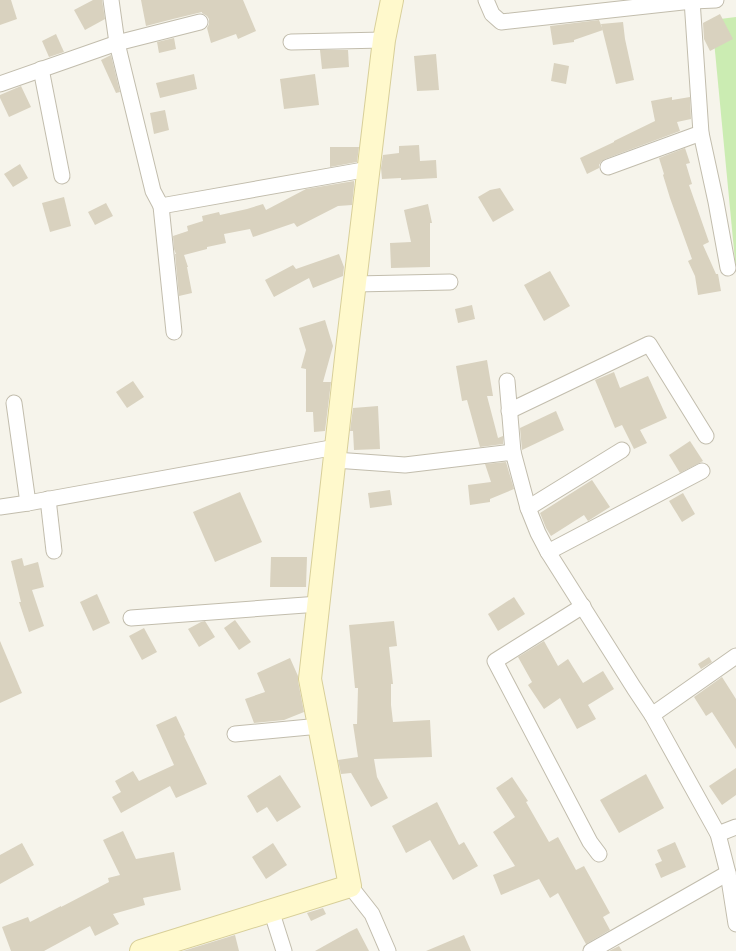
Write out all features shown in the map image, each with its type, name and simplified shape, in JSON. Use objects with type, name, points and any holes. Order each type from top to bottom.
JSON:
[{"type":"street","points":[[111,0],[117,43],[153,191],[161,206],[174,332]]},
{"type":"street","points":[[388,951],[372,914],[350,886],[310,678],[384,40],[392,0]]},
{"type":"street","points":[[486,0],[492,14],[501,22],[692,1],[716,0]]},
{"type":"street","points":[[692,1],[701,132],[728,268]]},
{"type":"street","points":[[0,84],[117,43],[200,22]]},
{"type":"street","points":[[291,42],[384,40]]},
{"type":"street","points":[[41,69],[62,176]]},
{"type":"street","points":[[608,167],[701,132]]},
{"type":"street","points":[[161,206],[369,169]]},
{"type":"street","points":[[355,284],[450,282]]},
{"type":"street","points":[[509,411],[649,344],[706,436]]},
{"type":"street","points":[[507,381],[513,452],[528,508],[538,534],[652,715],[718,834],[728,873],[736,924]]},
{"type":"street","points":[[14,403],[28,503]]},
{"type":"street","points":[[528,508],[622,450]]},
{"type":"street","points":[[0,507],[335,454],[405,465],[513,452]]},
{"type":"street","points":[[548,552],[702,471]]},
{"type":"street","points":[[48,499],[54,551]]},
{"type":"street","points":[[131,618],[319,604]]},
{"type":"street","points":[[583,606],[495,661],[590,842],[599,854]]},
{"type":"street","points":[[652,715],[736,656]]},
{"type":"street","points":[[235,734],[320,726]]},
{"type":"street","points":[[718,834],[736,827]]},
{"type":"street","points":[[591,951],[728,873]]},
{"type":"street","points":[[141,951],[350,886]]},
{"type":"street","points":[[271,910],[284,951]]},
{"type":"green space","points":[[736,17],[736,271],[712,20]]},
{"type":"building","points":[[0,0],[11,0],[17,19],[0,25]]},
{"type":"building","points":[[93,0],[102,0],[105,19],[85,30],[74,10]]},
{"type":"building","points":[[141,0],[243,0],[256,31],[238,39],[236,34],[211,43],[207,28],[209,19],[202,12],[146,26]]},
{"type":"building","points":[[720,14],[733,39],[710,51],[704,39],[703,23]]},
{"type":"building","points":[[599,20],[603,30],[574,40],[574,42],[553,45],[550,26]]},
{"type":"building","points":[[623,22],[625,39],[634,80],[616,84],[601,24]]},
{"type":"building","points":[[56,34],[64,52],[49,57],[42,41]]},
{"type":"building","points":[[174,38],[176,49],[159,53],[157,42]]},
{"type":"building","points":[[320,50],[348,50],[349,67],[322,69]]},
{"type":"building","points":[[436,54],[439,90],[417,91],[414,56]]},
{"type":"building","points":[[111,55],[120,92],[116,93],[101,60]]},
{"type":"building","points":[[554,63],[569,66],[566,84],[551,81]]},
{"type":"building","points":[[194,74],[197,89],[160,98],[156,83]]},
{"type":"building","points":[[315,74],[319,105],[284,109],[280,79]]},
{"type":"building","points":[[21,86],[31,107],[9,117],[0,95]]},
{"type":"building","points":[[672,97],[672,100],[690,97],[691,119],[677,122],[680,131],[605,159],[599,165],[599,168],[587,174],[580,158],[655,121],[651,101]]},
{"type":"building","points":[[165,110],[169,130],[154,134],[150,113]]},
{"type":"building","points":[[419,145],[420,161],[436,160],[437,178],[401,180],[401,178],[382,179],[381,168],[383,155],[399,153],[399,146]]},
{"type":"building","points":[[330,147],[359,147],[357,162],[330,167]]},
{"type":"building","points":[[685,148],[690,163],[686,164],[692,184],[689,185],[709,242],[703,245],[716,274],[718,274],[721,291],[698,295],[695,276],[688,261],[692,259],[670,198],[659,158]]},
{"type":"building","points":[[20,164],[28,178],[13,187],[4,174]]},
{"type":"building","points":[[354,181],[352,205],[338,206],[297,227],[294,223],[253,237],[250,229],[224,234],[226,243],[207,247],[207,249],[184,255],[188,267],[192,293],[179,296],[173,236],[188,231],[187,226],[203,221],[202,216],[219,212],[220,215],[263,204],[266,210],[306,189]]},
{"type":"building","points":[[500,188],[514,210],[493,222],[478,197],[490,190]]},
{"type":"building","points":[[64,197],[71,226],[50,232],[42,203]]},
{"type":"building","points":[[106,203],[113,216],[95,225],[88,212]]},
{"type":"building","points":[[428,204],[432,223],[430,223],[430,267],[391,268],[390,243],[411,242],[404,210]]},
{"type":"building","points":[[339,254],[344,267],[343,276],[313,288],[309,278],[274,297],[265,280],[293,265],[296,269]]},
{"type":"building","points":[[550,271],[570,306],[544,321],[524,285]]},
{"type":"building","points":[[472,305],[475,319],[458,323],[455,309]]},
{"type":"building","points":[[325,320],[333,346],[323,382],[331,382],[325,431],[314,432],[313,412],[306,412],[306,369],[301,368],[306,350],[299,328]]},
{"type":"building","points":[[487,360],[493,396],[487,396],[498,438],[503,436],[503,444],[480,447],[467,400],[462,401],[456,366]]},
{"type":"building","points":[[614,372],[620,388],[648,376],[667,418],[640,430],[647,443],[634,449],[622,425],[615,428],[595,380]]},
{"type":"building","points":[[133,381],[144,397],[127,408],[116,392]]},
{"type":"building","points":[[378,406],[380,449],[354,450],[353,431],[350,431],[353,408]]},
{"type":"building","points":[[556,411],[564,430],[522,450],[520,428]]},
{"type":"building","points":[[690,441],[703,461],[680,473],[669,455]]},
{"type":"building","points":[[506,462],[514,489],[490,499],[490,502],[470,505],[468,485],[491,482],[485,464]]},
{"type":"building","points":[[592,480],[610,507],[588,521],[584,515],[551,536],[540,513]]},
{"type":"building","points":[[390,490],[392,505],[370,508],[368,493]]},
{"type":"building","points":[[240,492],[262,542],[215,562],[193,512]]},
{"type":"building","points":[[683,493],[695,514],[682,522],[669,501]]},
{"type":"building","points":[[271,557],[307,557],[306,587],[270,587]]},
{"type":"building","points":[[22,558],[24,566],[38,562],[44,587],[32,590],[44,626],[29,632],[19,602],[21,602],[11,561]]},
{"type":"building","points":[[97,594],[110,623],[93,631],[80,602]]},
{"type":"building","points":[[514,597],[525,614],[498,631],[488,614]]},
{"type":"building","points":[[235,620],[251,642],[239,650],[224,628]]},
{"type":"building","points":[[205,621],[215,637],[199,647],[188,629]]},
{"type":"building","points":[[394,621],[397,646],[389,647],[393,684],[391,684],[391,705],[393,722],[430,720],[432,757],[374,759],[377,777],[388,798],[371,807],[351,773],[341,774],[338,760],[358,757],[353,724],[357,724],[358,688],[355,688],[349,625]]},
{"type":"building","points":[[144,628],[157,652],[142,660],[129,636]]},
{"type":"building","points":[[0,641],[22,693],[0,703]]},
{"type":"building","points":[[544,641],[558,666],[568,659],[583,683],[603,671],[614,689],[588,705],[596,719],[577,729],[560,698],[544,709],[528,685],[532,682],[518,657]]},
{"type":"building","points":[[709,657],[712,662],[701,669],[698,664]]},
{"type":"building","points":[[290,658],[298,676],[304,712],[284,720],[254,723],[245,699],[265,692],[257,673]]},
{"type":"building","points":[[722,677],[736,699],[736,749],[712,712],[706,716],[694,697]]},
{"type":"building","points":[[176,716],[207,784],[176,798],[170,786],[121,813],[112,797],[121,792],[115,781],[133,771],[139,781],[174,765],[156,725]]},
{"type":"building","points":[[736,768],[736,795],[722,805],[709,786]]},
{"type":"building","points":[[646,774],[664,808],[619,833],[600,800]]},
{"type":"building","points":[[280,775],[301,807],[277,822],[267,807],[257,813],[247,796]]},
{"type":"building","points":[[512,777],[528,801],[526,802],[549,842],[558,837],[576,870],[584,866],[610,913],[603,917],[610,930],[586,944],[558,893],[550,898],[539,879],[501,895],[493,875],[515,866],[493,832],[515,817],[496,788]]},
{"type":"building","points":[[437,802],[459,845],[464,842],[478,866],[453,880],[430,840],[406,853],[392,826]]},
{"type":"building","points":[[123,831],[136,859],[174,852],[181,890],[143,898],[145,905],[113,914],[119,924],[95,936],[90,926],[44,951],[11,951],[2,927],[28,917],[30,922],[109,882],[108,878],[120,875],[103,840]]},
{"type":"building","points":[[675,842],[686,867],[661,878],[655,864],[662,861],[657,850]]},
{"type":"building","points":[[22,843],[34,865],[0,884],[0,855]]},
{"type":"building","points":[[273,843],[287,865],[266,879],[252,857]]},
{"type":"building","points":[[323,908],[326,914],[311,921],[307,913]]},
{"type":"building","points":[[357,928],[369,951],[315,951],[349,932]]},
{"type":"building","points":[[235,935],[239,951],[183,951]]},
{"type":"building","points":[[464,935],[471,951],[426,951]]},
{"type":"building","points":[[619,946],[622,951],[609,951]]}]
